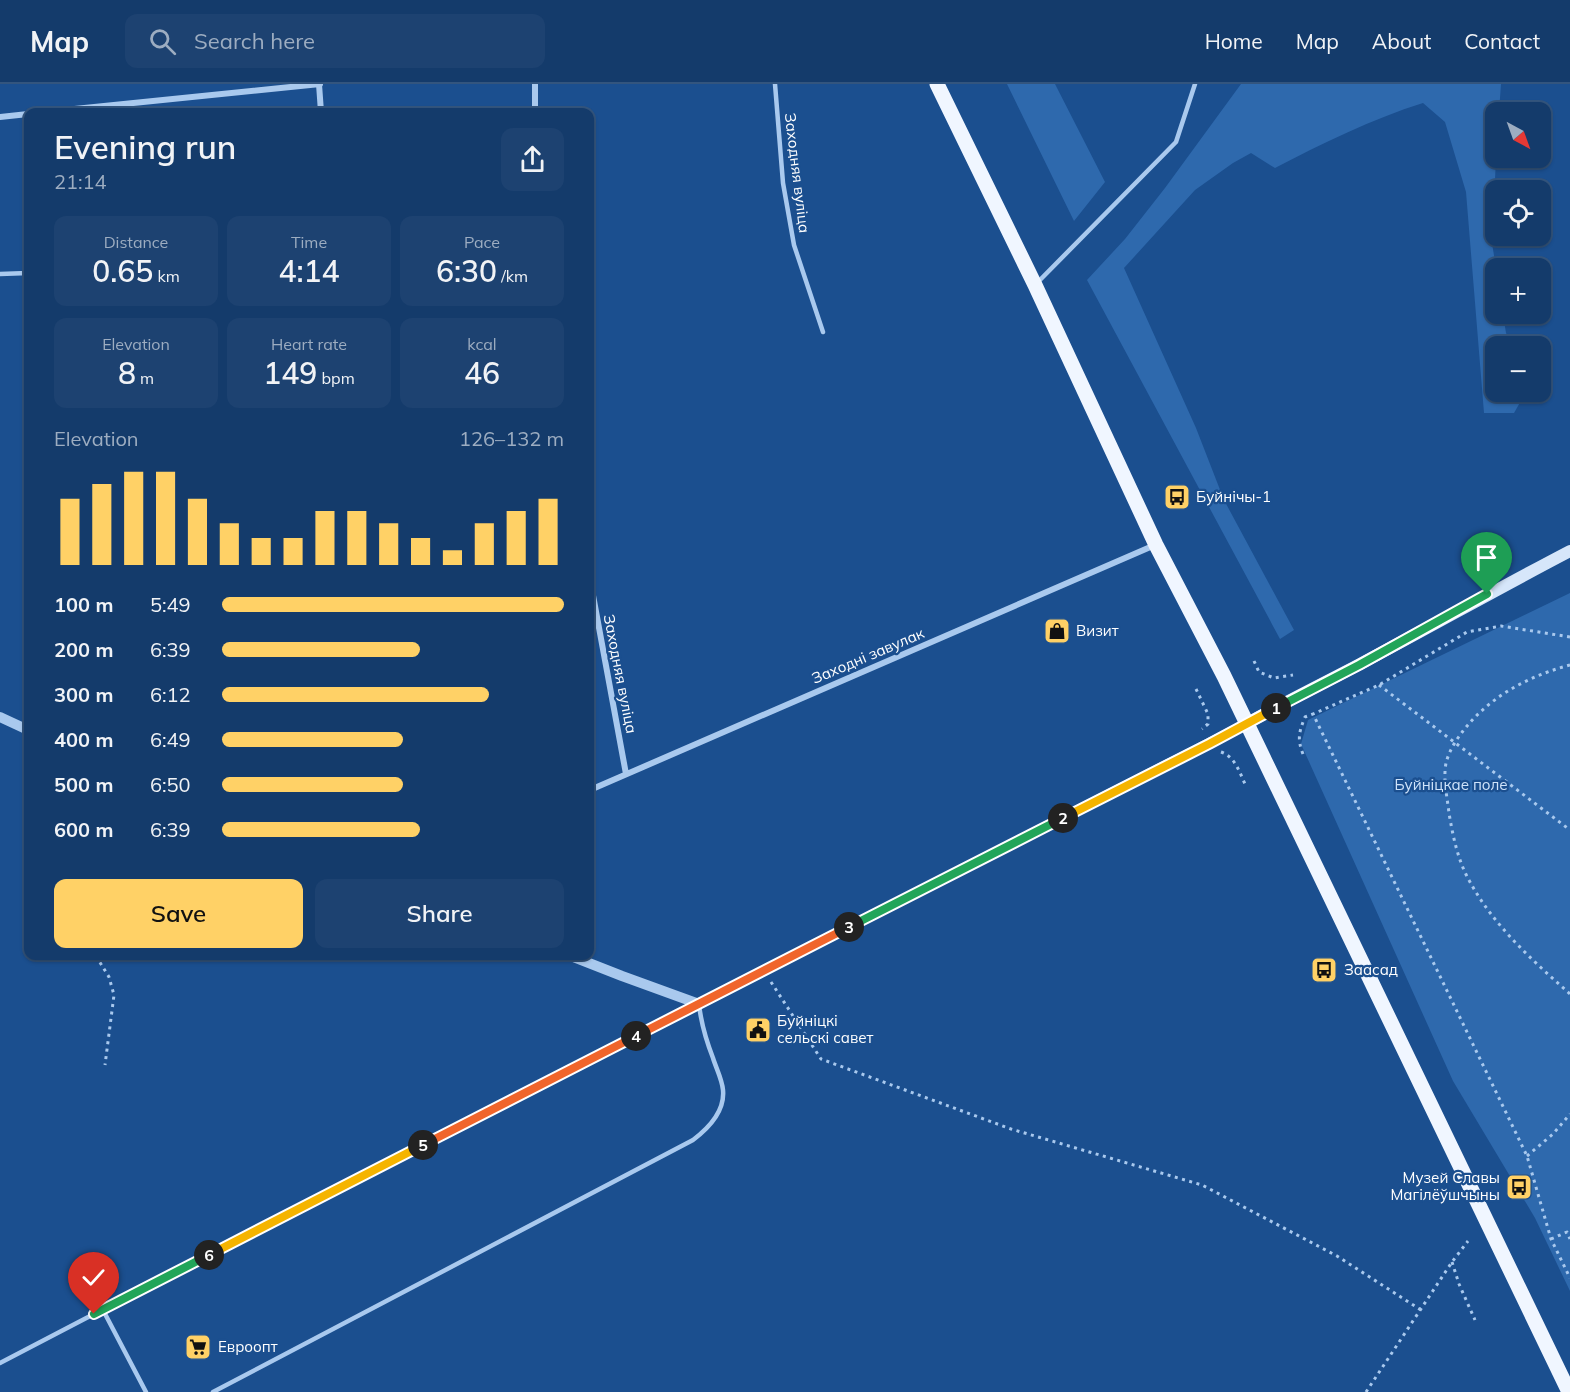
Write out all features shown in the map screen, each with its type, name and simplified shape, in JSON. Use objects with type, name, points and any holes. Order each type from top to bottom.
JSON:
[{"type":"main road","points":[[937,84],[1035,285],[1156,544],[1224,676],[1569,1392]]},
{"type":"main road","points":[[1246,724],[1570,551]]},
{"type":"street","points":[[124,108],[320,84],[321,108]]},
{"type":"street","points":[[535,84],[535,108]]},
{"type":"street","points":[[0,117],[24,114]]},
{"type":"street","name":"Заходні завулак","points":[[594,788],[1156,544]]},
{"type":"street","name":"Заходняя вуліца","points":[[594,601],[626,774]]},
{"type":"street","points":[[0,717],[24,724]]},
{"type":"street","points":[[94,1314],[1246,724]]},
{"type":"street","points":[[581,960],[699,1004]]},
{"type":"lane","name":"Заходняя вуліца","points":[[775,84],[783,183],[794,245],[823,332]]},
{"type":"lane","points":[[1035,285],[1176,142],[1195,84]]},
{"type":"lane","points":[[0,274],[24,273]]},
{"type":"lane","points":[[213,1392],[693,1140],[704,1132],[718,1112],[723,1089],[704,1031],[699,1004]]},
{"type":"lane","points":[[104,1310],[146,1392]]},
{"type":"lane","points":[[0,1363],[94,1314]]},
{"type":"path","points":[[1303,754],[1298,742],[1305,717],[1379,685],[1467,632],[1501,626],[1570,637]]},
{"type":"path","points":[[1254,661],[1259,672],[1274,678],[1293,675]]},
{"type":"path","points":[[1570,664],[1526,681],[1496,698],[1470,721],[1454,742],[1446,762],[1445,786],[1451,828],[1460,861],[1470,883],[1507,934],[1570,994]]},
{"type":"path","points":[[1379,685],[1570,830]]},
{"type":"path","points":[[1196,689],[1208,714],[1208,724],[1202,729]]},
{"type":"path","points":[[1313,714],[1527,1156],[1551,1239],[1570,1278]]},
{"type":"path","points":[[1213,752],[1224,752],[1234,760],[1245,784]]},
{"type":"path","points":[[98,960],[109,977],[114,995],[105,1065]]},
{"type":"path","points":[[763,971],[821,1059],[1011,1129],[1202,1185],[1337,1256],[1420,1310]]},
{"type":"path","points":[[1527,1156],[1553,1134],[1570,1114]]},
{"type":"path","points":[[1551,1239],[1567,1232],[1570,1239]]},
{"type":"path","points":[[1366,1392],[1468,1240]]},
{"type":"path","points":[[1452,1262],[1475,1320]]},
{"type":"green space","points":[[1007,84],[1055,84],[1105,182],[1074,221]]},
{"type":"green space","points":[[1241,84],[1501,84],[1500,102],[1485,102],[1485,168],[1496,168],[1495,180],[1485,180],[1485,246],[1492,246],[1494,258],[1485,258],[1485,324],[1505,324],[1508,336],[1485,336],[1485,402],[1520,402],[1514,413],[1484,413],[1466,192],[1445,122],[1423,103],[1348,132],[1275,168],[1251,153],[1195,190],[1124,268],[1196,428],[1224,500],[1294,630],[1280,639],[1087,280],[1125,239]]},
{"type":"green space","name":"Буйніцкае поле","points":[[1570,593],[1570,1291],[1535,1218],[1453,1081],[1301,744],[1308,720]]},
{"type":"place","name":"Буйнічы-1","points":[[1177,497]]},
{"type":"place","name":"Визит","points":[[1057,631]]},
{"type":"place","name":"Заасад","points":[[1324,970]]},
{"type":"place","name":"Буйніцкі сельскі савет","points":[[758,1030]]},
{"type":"place","name":"Музей Славы Магілёўшчыны","points":[[1519,1187]]},
{"type":"place","name":"Евроопт","points":[[198,1347]]},
{"type":"route","points":[[94,1314],[1209,744],[1487,594]]}]
